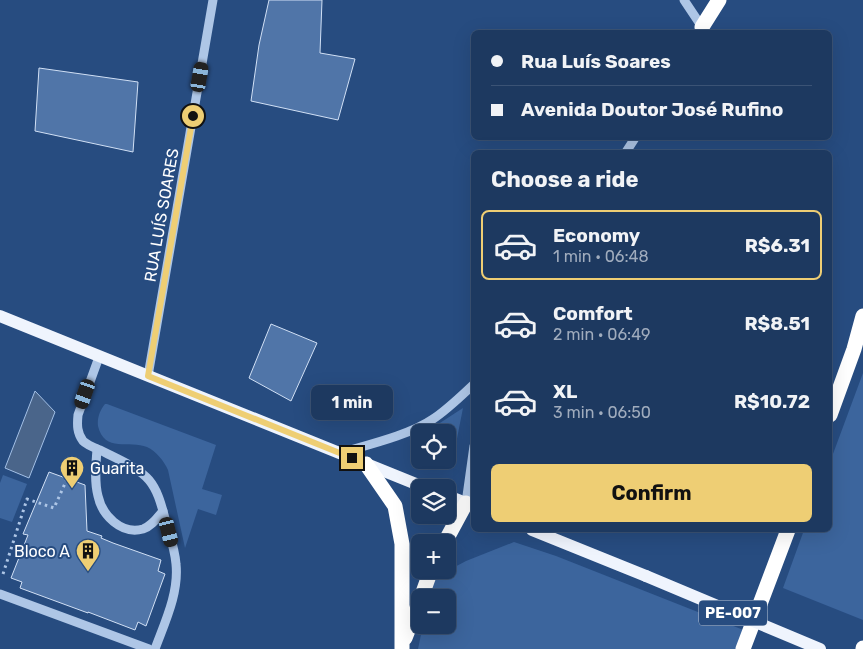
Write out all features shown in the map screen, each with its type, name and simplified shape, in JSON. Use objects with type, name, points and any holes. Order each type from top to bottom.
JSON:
[{"type":"highway","points":[[701,30],[719,0]]},
{"type":"highway","points":[[832,410],[854,349],[863,316]]},
{"type":"highway","points":[[366,464],[395,506],[402,544],[402,648]]},
{"type":"highway","points":[[450,534],[470,505]]},
{"type":"highway","points":[[744,649],[787,532]]},
{"type":"highway","points":[[402,648],[411,624]]},
{"type":"main road","points":[[0,316],[411,482]]},
{"type":"main road","points":[[456,499],[470,505]]},
{"type":"main road","name":"PE-007","points":[[537,532],[820,649]]},
{"type":"street","name":"RUA LUÍS SOARES","points":[[148,376],[213,0]]},
{"type":"street","points":[[684,0],[701,30]]},
{"type":"street","points":[[100,357],[78,416],[78,433],[84,441],[130,466],[149,479],[163,511],[176,561],[174,594],[155,649]]},
{"type":"street","points":[[340,453],[393,437],[432,420],[471,387]]},
{"type":"street","points":[[97,449],[98,496],[103,510],[111,520],[119,526],[130,529],[142,529],[152,524],[163,511]]},
{"type":"street","points":[[470,505],[471,490]]},
{"type":"street","points":[[0,594],[149,649]]},
{"type":"path","points":[[3,574],[27,499],[54,508],[84,441]]},
{"type":"shaded area","points":[[863,373],[863,620],[783,588],[803,532],[832,532],[832,457]]},
{"type":"shaded area","points":[[35,391],[55,412],[29,478],[5,468]]},
{"type":"shaded area","points":[[105,404],[216,445],[202,489],[222,495],[216,515],[198,509],[185,548],[168,470],[157,454],[147,447],[112,443],[106,440],[98,426],[99,414]]},
{"type":"shaded area","points":[[463,408],[456,444],[456,424],[438,424]]},
{"type":"shaded area","points":[[3,475],[27,484],[12,522],[0,518],[0,483]]},
{"type":"shaded area","points":[[514,542],[556,556],[746,631],[738,649],[418,649],[421,634],[456,634],[456,589],[430,589],[432,579],[456,579],[456,566]]},
{"type":"building","points":[[269,0],[322,0],[320,53],[355,59],[338,120],[251,101],[259,45]]},
{"type":"building","points":[[39,68],[138,82],[133,152],[35,131]]},
{"type":"building","points":[[271,324],[317,343],[291,401],[249,378]]},
{"type":"building","name":"Bloco A","points":[[49,472],[85,485],[87,531],[102,536],[101,538],[113,543],[161,560],[158,571],[165,574],[146,626],[138,622],[135,630],[20,588],[22,582],[11,578],[28,535],[23,534]]},
{"type":"place","name":"Guarita","points":[[72,489]]},
{"type":"place","name":"Bloco A","points":[[88,572]]},
{"type":"route","points":[[193,116],[148,376],[352,458]]}]
